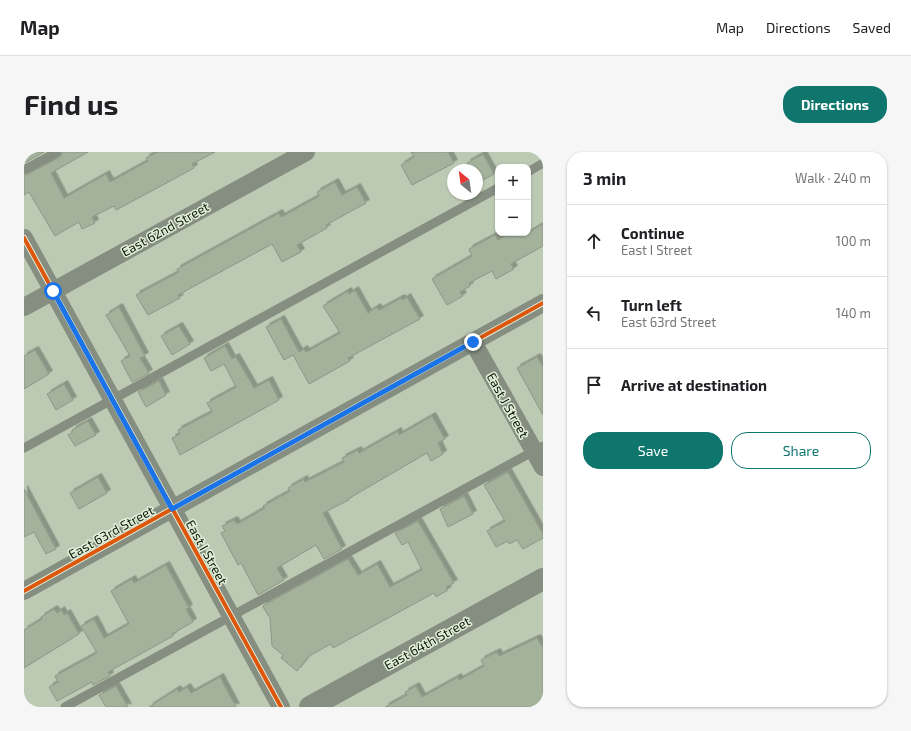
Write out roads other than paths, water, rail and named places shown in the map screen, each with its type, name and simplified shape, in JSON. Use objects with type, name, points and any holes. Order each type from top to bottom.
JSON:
[{"type":"street","name":"East 62nd Street","points":[[24,307],[306,152]]},
{"type":"street","name":"East I Street","points":[[24,238],[281,707]]},
{"type":"street","name":"East 63rd Street","points":[[24,591],[543,303]]},
{"type":"street","name":"East J Street","points":[[473,342],[538,448],[543,467]]},
{"type":"street","name":"East 64th Street","points":[[310,707],[543,579]]},
{"type":"lane","points":[[24,170],[57,152]]},
{"type":"lane","points":[[531,170],[543,164]]},
{"type":"lane","points":[[24,448],[495,190]]},
{"type":"lane","points":[[65,707],[538,448]]}]
